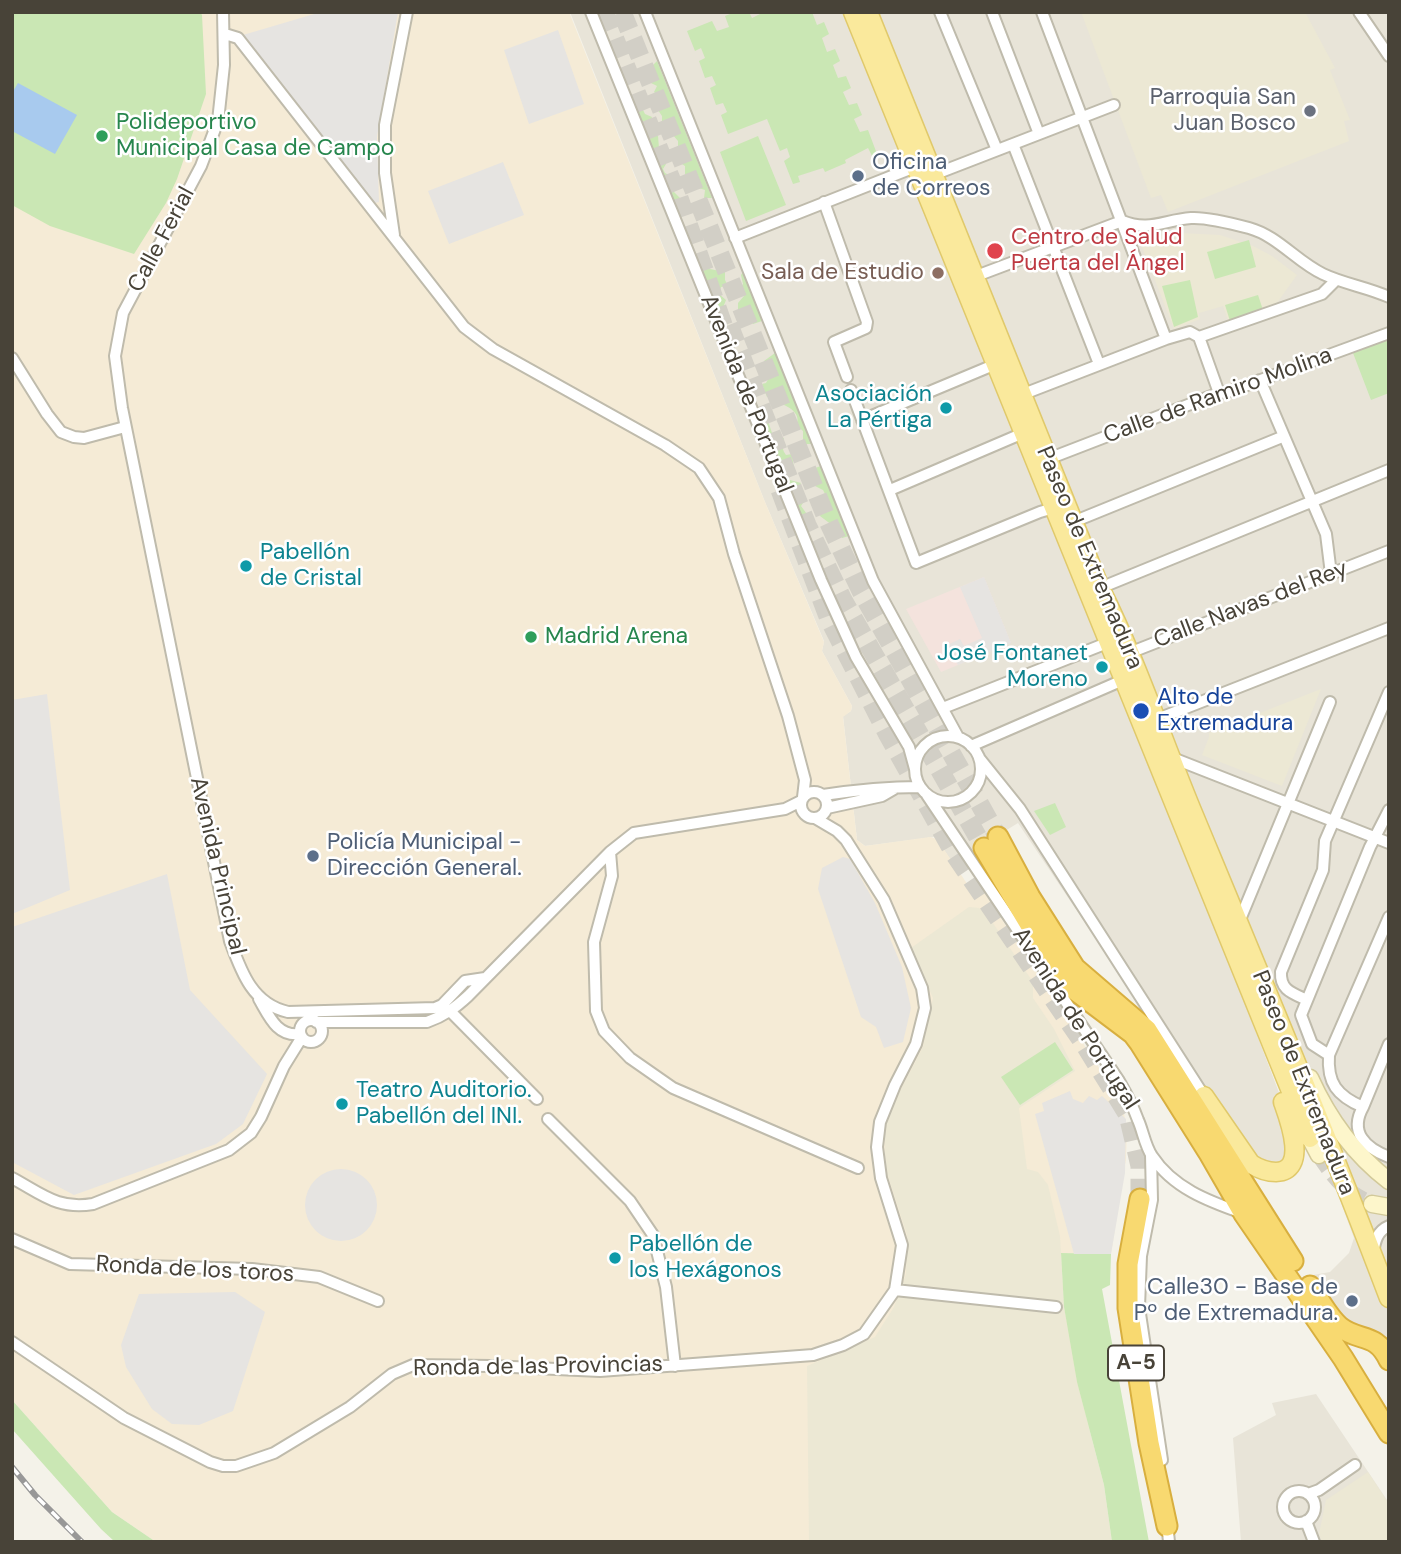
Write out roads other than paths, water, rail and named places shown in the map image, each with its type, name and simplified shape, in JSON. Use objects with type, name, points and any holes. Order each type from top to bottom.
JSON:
[{"type":"highway","points":[[1389,1360],[1377,1343],[1341,1327],[1322,1303],[1288,1254],[1147,1030],[1075,968],[1030,897],[991,843],[1064,982],[1133,1034],[1139,1042],[1244,1213],[1343,1359],[1389,1433]]},
{"type":"highway","name":"A-5","points":[[1140,1199],[1128,1264],[1128,1308],[1149,1443],[1168,1534]]},
{"type":"main road","name":"Paseo de Extremadura","points":[[853,12],[915,167],[1021,396],[1029,430],[1048,459],[1064,511],[1118,648],[1155,720],[1163,759],[1217,908],[1310,1138]]},
{"type":"main road","name":"Paseo de Extremadura","points":[[868,12],[933,175],[996,365],[1029,430],[1100,588],[1118,648],[1123,680],[1239,922],[1389,1298]]},
{"type":"main road","points":[[1204,1096],[1251,1164],[1261,1170],[1280,1172],[1293,1164],[1294,1144],[1289,1118],[1217,930],[1217,908]]},
{"type":"main road","points":[[1256,967],[1317,1093],[1337,1126],[1370,1166],[1389,1181]]},
{"type":"main road","points":[[1310,1138],[1320,1154]]},
{"type":"main road","points":[[1372,1204],[1389,1207]]},
{"type":"street","name":"Calle Ferial","points":[[125,427],[116,377],[118,334],[132,295],[176,216],[208,150],[218,121],[225,34],[223,12]]},
{"type":"street","points":[[395,238],[386,173],[385,125],[407,12]]},
{"type":"street","name":"Avenida de Portugal","points":[[591,12],[821,580],[856,657],[909,747],[919,782],[1119,1081],[1137,1116],[1151,1154],[1168,1174],[1185,1188],[1208,1201],[1244,1213]]},
{"type":"street","points":[[940,12],[997,150]]},
{"type":"street","points":[[992,12],[1039,134]]},
{"type":"street","points":[[1042,12],[1166,339]]},
{"type":"street","points":[[1359,12],[1389,57]]},
{"type":"street","points":[[648,13],[873,581],[958,737],[971,746],[1020,809],[1204,1096]]},
{"type":"street","points":[[225,34],[238,38],[464,327],[493,349],[665,445],[699,468],[719,498],[734,554],[788,716],[805,780],[802,799],[810,816],[826,809],[882,796],[919,782]]},
{"type":"street","points":[[735,238],[915,167],[933,175],[1114,105]]},
{"type":"street","points":[[1013,144],[1099,365]]},
{"type":"street","points":[[824,202],[867,322],[866,328],[834,342],[847,377]]},
{"type":"street","points":[[967,278],[1122,221],[1137,227],[1193,218],[1252,229],[1289,249],[1320,273],[1389,297]]},
{"type":"street","points":[[1199,337],[1322,294],[1336,280]]},
{"type":"street","points":[[1021,396],[1190,332],[1199,337],[1219,393]]},
{"type":"street","name":"Calle de Ramiro Molina","points":[[1048,459],[1219,393],[1389,334]]},
{"type":"street","points":[[12,358],[61,432],[84,438],[125,427]]},
{"type":"street","points":[[862,420],[996,365]]},
{"type":"street","points":[[1260,380],[1282,437],[1326,534],[1331,574]]},
{"type":"street","points":[[851,390],[916,563],[1282,437]]},
{"type":"street","name":"Avenida Principal","points":[[125,427],[230,940],[243,978],[258,996],[281,1010],[422,1009],[442,1005],[465,981],[485,978],[610,852],[634,833],[785,809],[819,793]]},
{"type":"street","points":[[890,490],[1029,430]]},
{"type":"street","points":[[1100,588],[1389,470]]},
{"type":"street","name":"Calle Navas del Rey","points":[[943,708],[1331,574],[1389,551]]},
{"type":"street","points":[[1155,720],[1389,628]]},
{"type":"street","points":[[971,746],[1123,680]]},
{"type":"street","points":[[1305,1004],[1285,989],[1281,972],[1323,870],[1325,841],[1389,692]]},
{"type":"street","points":[[1239,922],[1330,702]]},
{"type":"street","points":[[958,737],[938,737],[928,742],[916,758],[919,782],[936,800],[947,802],[967,797],[979,779],[979,758]]},
{"type":"street","points":[[1163,759],[1289,803],[1389,843]]},
{"type":"street","points":[[805,780],[819,793],[879,787],[898,788]]},
{"type":"street","name":"Ronda de las Provincias","points":[[12,1342],[124,1418],[210,1461],[236,1466],[274,1453],[350,1407],[392,1374],[413,1365],[600,1371],[675,1366],[813,1354],[843,1345],[864,1334],[895,1290],[902,1245],[881,1178],[877,1147],[880,1122],[916,1044],[923,1020],[925,995],[884,900],[849,844],[837,831],[819,793]]},
{"type":"street","name":"Avenida Principal","points":[[785,809],[810,816],[837,831]]},
{"type":"street","points":[[1329,1055],[1312,1044],[1301,1015],[1370,847],[1389,810]]},
{"type":"street","points":[[610,852],[612,876],[594,942],[596,1011],[604,1031],[630,1058],[674,1088],[858,1168]]},
{"type":"street","points":[[1363,1107],[1346,1100],[1335,1088],[1328,1070],[1329,1055],[1389,918]]},
{"type":"street","points":[[12,1178],[61,1204],[76,1207],[93,1204],[229,1150],[250,1133],[261,1117],[301,1035],[303,1024],[309,1021],[428,1022],[451,1012],[485,978]]},
{"type":"street","points":[[258,996],[280,1030],[291,1035],[301,1035],[307,1041],[314,1042],[321,1034],[340,1023]]},
{"type":"street","points":[[451,1012],[537,1099]]},
{"type":"street","points":[[316,1022],[321,1027],[321,1034]]},
{"type":"street","points":[[1389,1044],[1357,1116],[1357,1127],[1364,1143],[1389,1157]]},
{"type":"street","points":[[548,1119],[630,1201],[653,1235],[666,1287],[675,1366]]},
{"type":"street","points":[[1151,1154],[1152,1200],[1141,1256],[1139,1307],[1163,1471],[1168,1534]]},
{"type":"street","points":[[1373,1255],[1377,1236],[1383,1228],[1389,1226]]},
{"type":"street","name":"Ronda de los toros","points":[[12,1239],[70,1264],[252,1269],[319,1277],[378,1301]]},
{"type":"street","points":[[895,1290],[1056,1307]]},
{"type":"street","points":[[1308,1494],[1314,1506],[1312,1515],[1306,1521],[1291,1521],[1283,1508],[1290,1494],[1308,1494],[1319,1490],[1355,1465]]},
{"type":"street","points":[[1306,1521],[1314,1542]]},
{"type":"water","points":[[18,83],[77,115],[55,154],[12,131],[12,93]]},
{"type":"tunnel","points":[[604,12],[683,209]]},
{"type":"tunnel","points":[[622,12],[826,517],[861,591],[998,837]]},
{"type":"tunnel","points":[[679,198],[728,339]]},
{"type":"tunnel","points":[[729,325],[807,525],[843,600],[984,848]]},
{"type":"tunnel","points":[[780,490],[829,619],[887,733],[955,855],[1086,1047],[1128,1115],[1140,1166],[1140,1199]]},
{"type":"tunnel","points":[[1319,1155],[1341,1184],[1372,1204]]},
{"type":"railway","points":[[12,1467],[35,1495],[82,1542]]},
{"type":"place","name":"Parroquia San Juan Bosco","points":[[1310,111]]},
{"type":"place","name":"Polideportivo Municipal Casa de Campo","points":[[102,136]]},
{"type":"place","name":"Oficina de Correos","points":[[858,176]]},
{"type":"place","name":"Centro de Salud Puerta del Ángel","points":[[995,251]]},
{"type":"place","name":"Sala de Estudio","points":[[938,273]]},
{"type":"place","name":"Asociación La Pértiga","points":[[946,408]]},
{"type":"place","name":"Pabellón de Cristal","points":[[246,566]]},
{"type":"place","name":"Madrid Arena","points":[[531,637]]},
{"type":"place","name":"José Fontanet Moreno","points":[[1102,667]]},
{"type":"place","name":"Alto de Extremadura","points":[[1141,711]]},
{"type":"place","name":"Policía Municipal - Dirección General.","points":[[313,856]]},
{"type":"place","name":"Teatro Auditorio. Pabellón del INI.","points":[[342,1104]]},
{"type":"place","name":"Pabellón de los Hexágonos","points":[[615,1258]]},
{"type":"place","name":"Calle30 - Base de Pº de Extremadura.","points":[[1352,1301]]}]
